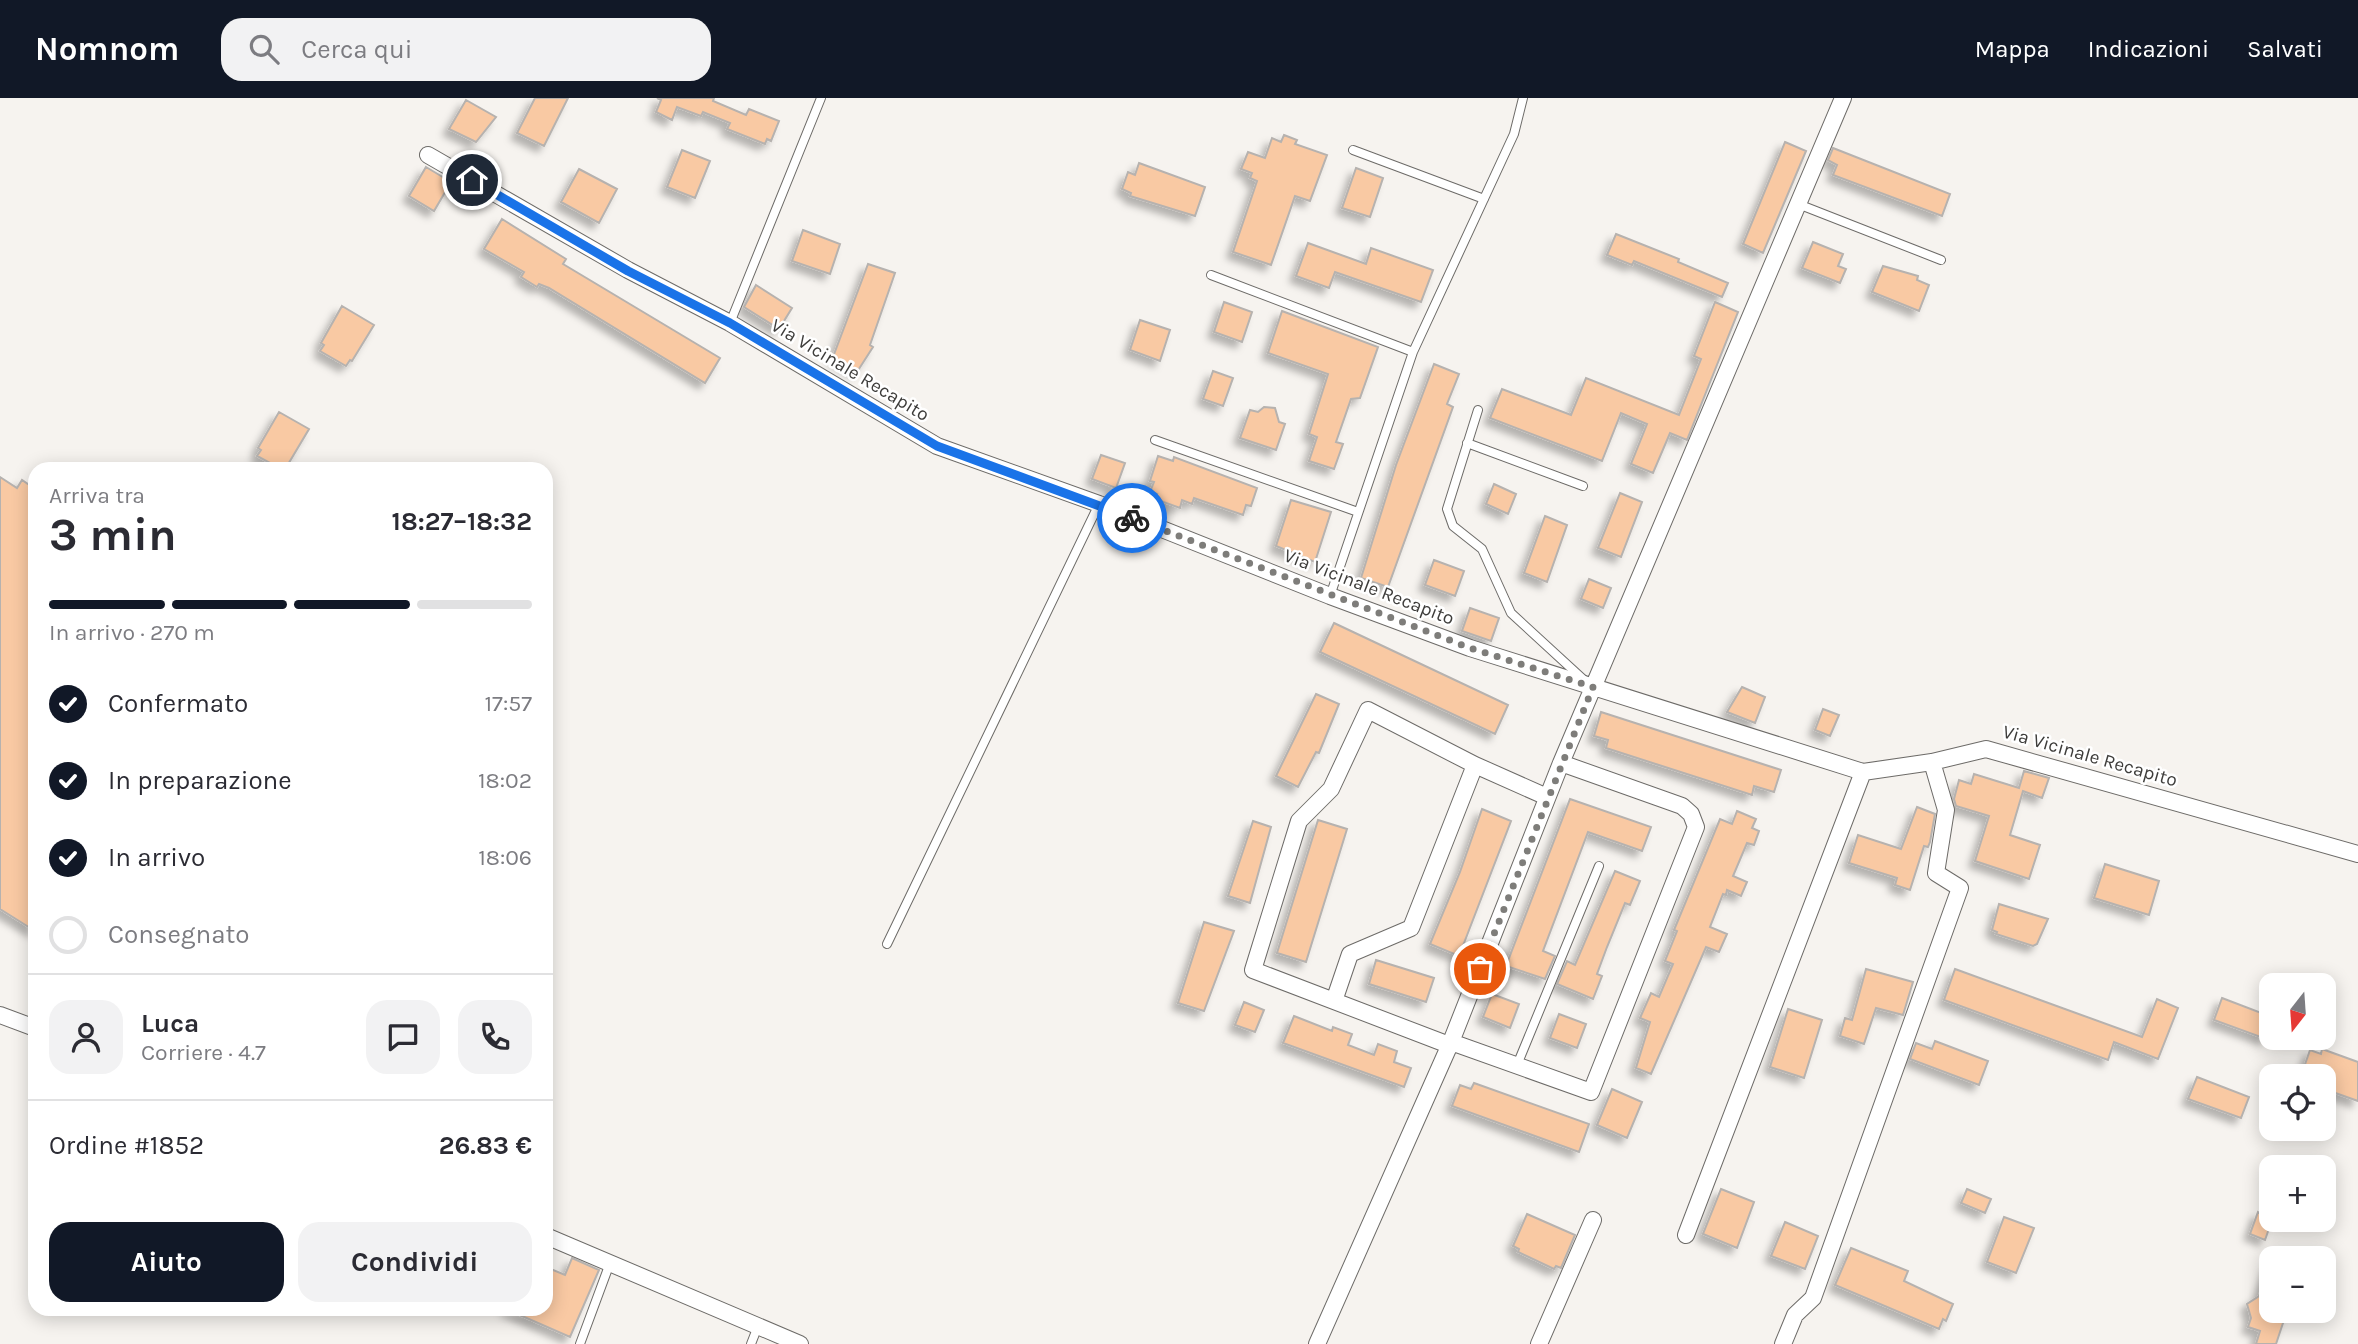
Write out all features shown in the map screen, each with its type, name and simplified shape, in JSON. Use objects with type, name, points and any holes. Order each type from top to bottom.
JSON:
[{"type":"street","points":[[1317,1344],[1450,1044],[1547,797],[1704,418],[1843,98]]},
{"type":"street","name":"Via Vicinale Recapito","points":[[428,155],[628,271],[730,323],[937,446],[1099,504],[1330,596],[1470,648],[1863,772],[1932,762],[1986,749],[2358,854]]},
{"type":"street","points":[[1547,797],[1475,765],[1368,710],[1331,789],[1299,821],[1253,970],[1450,1044],[1591,1092],[1696,827],[1691,814],[1682,806],[1561,763]]},
{"type":"street","points":[[1783,1344],[1795,1315],[1813,1298],[1960,888],[1936,873],[1946,810],[1932,762]]},
{"type":"street","points":[[1334,1001],[1350,954],[1411,928],[1475,765]]},
{"type":"street","points":[[1686,1235],[1863,772]]},
{"type":"street","points":[[0,1015],[28,1025]]},
{"type":"street","points":[[1539,1344],[1593,1220]]},
{"type":"street","points":[[553,1239],[800,1344]]},
{"type":"lane","points":[[730,323],[821,98]]},
{"type":"lane","points":[[1330,596],[1413,352],[1514,134],[1522,98]]},
{"type":"lane","points":[[1353,150],[1484,198]]},
{"type":"lane","points":[[1798,204],[1941,260]]},
{"type":"lane","points":[[1211,275],[1413,352]]},
{"type":"lane","points":[[1478,410],[1447,509],[1453,526],[1482,549],[1511,613],[1593,687]]},
{"type":"lane","points":[[1155,440],[1358,512]]},
{"type":"lane","points":[[1467,443],[1583,486]]},
{"type":"lane","points":[[887,943],[1099,504]]},
{"type":"lane","points":[[1517,1065],[1599,866]]},
{"type":"lane","points":[[580,1344],[610,1263]]},
{"type":"lane","points":[[751,1344],[758,1326]]},
{"type":"building","points":[[535,98],[568,98],[544,146],[517,133]]},
{"type":"building","points":[[657,98],[714,98],[713,101],[746,115],[749,109],[779,121],[771,141],[767,139],[765,144],[727,129],[730,123],[703,112],[701,116],[677,107],[672,120],[656,112],[661,100]]},
{"type":"building","points":[[466,100],[496,117],[476,142],[449,129]]},
{"type":"building","points":[[1284,135],[1297,140],[1295,144],[1327,155],[1310,201],[1295,196],[1271,265],[1233,252],[1257,181],[1250,178],[1252,173],[1241,169],[1248,152],[1265,158],[1272,138],[1281,142]]},
{"type":"building","points":[[1785,142],[1806,151],[1763,253],[1743,244]]},
{"type":"building","points":[[1833,148],[1950,194],[1942,216],[1833,175],[1837,165],[1828,160]]},
{"type":"building","points":[[682,150],[710,161],[695,198],[667,187]]},
{"type":"building","points":[[1139,163],[1205,187],[1195,216],[1130,196],[1131,193],[1122,189],[1128,172],[1135,175]]},
{"type":"building","points":[[426,167],[451,182],[434,211],[409,196]]},
{"type":"building","points":[[1356,168],[1383,178],[1370,217],[1342,208]]},
{"type":"building","points":[[579,169],[617,189],[599,223],[561,202]]},
{"type":"building","points":[[502,219],[566,259],[563,264],[720,358],[705,383],[549,288],[539,284],[537,287],[521,277],[524,272],[484,249]]},
{"type":"building","points":[[803,230],[840,244],[830,274],[792,261]]},
{"type":"building","points":[[1616,234],[1679,259],[1678,262],[1728,283],[1722,297],[1634,261],[1632,265],[1607,255]]},
{"type":"building","points":[[1813,242],[1843,254],[1838,266],[1846,269],[1840,283],[1802,268]]},
{"type":"building","points":[[1308,243],[1366,264],[1371,248],[1433,270],[1421,302],[1335,272],[1329,288],[1296,276]]},
{"type":"building","points":[[868,264],[895,273],[870,345],[873,347],[857,372],[833,357]]},
{"type":"building","points":[[1883,266],[1918,276],[1917,280],[1929,285],[1919,311],[1872,292]]},
{"type":"building","points":[[756,285],[792,308],[779,329],[744,307]]},
{"type":"building","points":[[1224,302],[1252,312],[1242,342],[1214,332]]},
{"type":"building","points":[[1715,302],[1738,312],[1687,440],[1670,433],[1653,473],[1631,464],[1647,424],[1621,413],[1602,461],[1490,418],[1502,389],[1571,415],[1586,378],[1679,415],[1701,359],[1694,356]]},
{"type":"building","points":[[342,306],[374,325],[352,361],[346,366],[320,351],[324,345],[321,343]]},
{"type":"building","points":[[1282,311],[1378,347],[1360,398],[1351,399],[1336,442],[1343,444],[1334,469],[1309,461],[1317,437],[1309,434],[1328,374],[1268,353]]},
{"type":"building","points":[[1140,320],[1170,330],[1160,361],[1130,350]]},
{"type":"building","points":[[1434,364],[1459,374],[1447,404],[1453,407],[1388,587],[1361,578],[1396,465]]},
{"type":"building","points":[[1213,371],[1233,378],[1223,406],[1203,399]]},
{"type":"building","points":[[1264,407],[1275,408],[1279,422],[1285,424],[1276,450],[1240,438],[1250,410],[1258,412]]},
{"type":"building","points":[[279,412],[309,429],[289,462],[268,462],[257,456],[261,450],[258,448]]},
{"type":"building","points":[[1101,455],[1125,463],[1116,488],[1092,479]]},
{"type":"building","points":[[1158,456],[1173,461],[1174,457],[1257,488],[1251,506],[1246,505],[1243,515],[1194,498],[1192,504],[1182,500],[1180,508],[1155,499],[1157,494],[1150,492],[1154,482],[1150,481]]},
{"type":"building","points":[[0,477],[17,488],[22,480],[28,484],[28,927],[0,909]]},
{"type":"building","points":[[1494,484],[1516,494],[1508,514],[1486,504]]},
{"type":"building","points":[[1620,493],[1642,502],[1621,557],[1598,548]]},
{"type":"building","points":[[1291,500],[1331,512],[1315,562],[1276,546]]},
{"type":"building","points":[[1545,516],[1567,525],[1547,582],[1524,573]]},
{"type":"building","points":[[1434,560],[1464,571],[1455,596],[1425,585]]},
{"type":"building","points":[[1589,579],[1611,588],[1603,608],[1581,599]]},
{"type":"building","points":[[1470,608],[1499,618],[1491,641],[1462,631]]},
{"type":"building","points":[[1334,623],[1508,705],[1495,734],[1320,652]]},
{"type":"building","points":[[1742,687],[1765,697],[1755,723],[1727,712]]},
{"type":"building","points":[[1316,694],[1339,704],[1319,753],[1316,752],[1298,787],[1276,776]]},
{"type":"building","points":[[1823,709],[1839,715],[1830,736],[1815,730]]},
{"type":"building","points":[[1601,712],[1781,770],[1774,792],[1754,786],[1752,795],[1606,748],[1608,740],[1594,736]]},
{"type":"building","points":[[2024,771],[2049,778],[2042,798],[2023,791],[2010,835],[2040,845],[2029,879],[1975,861],[1989,816],[1956,806],[1954,799],[1959,780],[1971,784],[1974,774],[2019,788]]},
{"type":"building","points":[[1570,799],[1651,827],[1642,851],[1588,832],[1543,951],[1555,956],[1545,979],[1506,966]]},
{"type":"building","points":[[1917,807],[1935,814],[1930,842],[1928,847],[1924,846],[1910,890],[1895,885],[1897,878],[1849,863],[1858,835],[1901,849]]},
{"type":"building","points":[[1482,809],[1511,821],[1459,956],[1430,944],[1460,872]]},
{"type":"building","points":[[1737,811],[1756,819],[1752,828],[1759,831],[1754,845],[1747,843],[1733,876],[1747,882],[1741,896],[1727,890],[1726,895],[1723,894],[1710,927],[1727,934],[1719,952],[1706,947],[1651,1074],[1636,1068],[1650,1022],[1640,1018],[1651,993],[1659,997],[1673,964],[1665,961],[1677,931],[1674,930],[1720,819],[1732,824]]},
{"type":"building","points":[[1318,820],[1347,829],[1306,962],[1277,953]]},
{"type":"building","points":[[1253,821],[1271,827],[1250,903],[1228,896]]},
{"type":"building","points":[[2105,864],[2159,881],[2149,915],[2094,898]]},
{"type":"building","points":[[1615,871],[1640,881],[1630,905],[1625,903],[1607,947],[1597,974],[1602,976],[1593,999],[1557,984],[1567,961],[1575,965]]},
{"type":"building","points":[[1999,904],[2048,919],[2037,944],[2033,946],[1996,934],[1997,932],[1992,930]]},
{"type":"building","points":[[1204,922],[1234,931],[1204,1011],[1178,1003]]},
{"type":"building","points":[[1376,960],[1434,978],[1426,1002],[1369,984]]},
{"type":"building","points":[[1866,969],[1913,982],[1903,1015],[1876,1008],[1864,1044],[1840,1036],[1845,1018],[1852,1020]]},
{"type":"building","points":[[1955,969],[2142,1037],[2157,999],[2178,1008],[2158,1059],[2114,1042],[2108,1060],[1944,1000]]},
{"type":"building","points":[[1492,994],[1519,1004],[1510,1028],[1483,1017]]},
{"type":"building","points":[[2222,998],[2259,1012],[2259,1036],[2214,1020]]},
{"type":"building","points":[[1244,1002],[1264,1010],[1255,1032],[1235,1025]]},
{"type":"building","points":[[1788,1009],[1822,1020],[1804,1078],[1770,1067]]},
{"type":"building","points":[[1559,1014],[1586,1024],[1577,1048],[1550,1038]]},
{"type":"building","points":[[1294,1016],[1332,1031],[1333,1027],[1352,1034],[1348,1045],[1374,1055],[1378,1044],[1397,1051],[1394,1062],[1411,1068],[1404,1087],[1283,1043]]},
{"type":"building","points":[[1935,1041],[1988,1061],[1979,1085],[1910,1059],[1916,1043],[1932,1049]]},
{"type":"building","points":[[2310,1050],[2321,1054],[2322,1050],[2325,1050],[2358,1062],[2358,1101],[2336,1093],[2336,1064],[2305,1064]]},
{"type":"building","points":[[2197,1077],[2249,1097],[2241,1118],[2188,1099]]},
{"type":"building","points":[[1474,1083],[1589,1124],[1579,1152],[1452,1106],[1460,1085],[1471,1089]]},
{"type":"building","points":[[1612,1089],[1642,1102],[1627,1138],[1597,1125]]},
{"type":"building","points":[[1721,1189],[1754,1202],[1737,1248],[1703,1234]]},
{"type":"building","points":[[1967,1189],[1991,1199],[1985,1213],[1961,1203]]},
{"type":"building","points":[[2258,1212],[2259,1232],[2268,1232],[2265,1240],[2250,1234]]},
{"type":"building","points":[[1527,1214],[1575,1235],[1561,1268],[1556,1266],[1554,1269],[1518,1252],[1519,1249],[1513,1246]]},
{"type":"building","points":[[2004,1217],[2034,1228],[2016,1273],[1987,1262]]},
{"type":"building","points":[[1785,1222],[1818,1236],[1805,1269],[1771,1256]]},
{"type":"building","points":[[1851,1248],[1908,1271],[1904,1281],[1953,1304],[1946,1321],[1943,1319],[1939,1329],[1835,1285]]},
{"type":"building","points":[[572,1258],[599,1270],[570,1337],[522,1316],[553,1316],[553,1270],[565,1275]]},
{"type":"building","points":[[2259,1296],[2259,1323],[2283,1323],[2276,1344],[2256,1344],[2260,1331],[2248,1327],[2251,1318],[2247,1304]]},
{"type":"way so far","points":[[1132,518],[1470,648],[1593,687],[1480,969]]},
{"type":"route","points":[[472,180],[628,271],[730,323],[937,446],[1132,518]]}]
